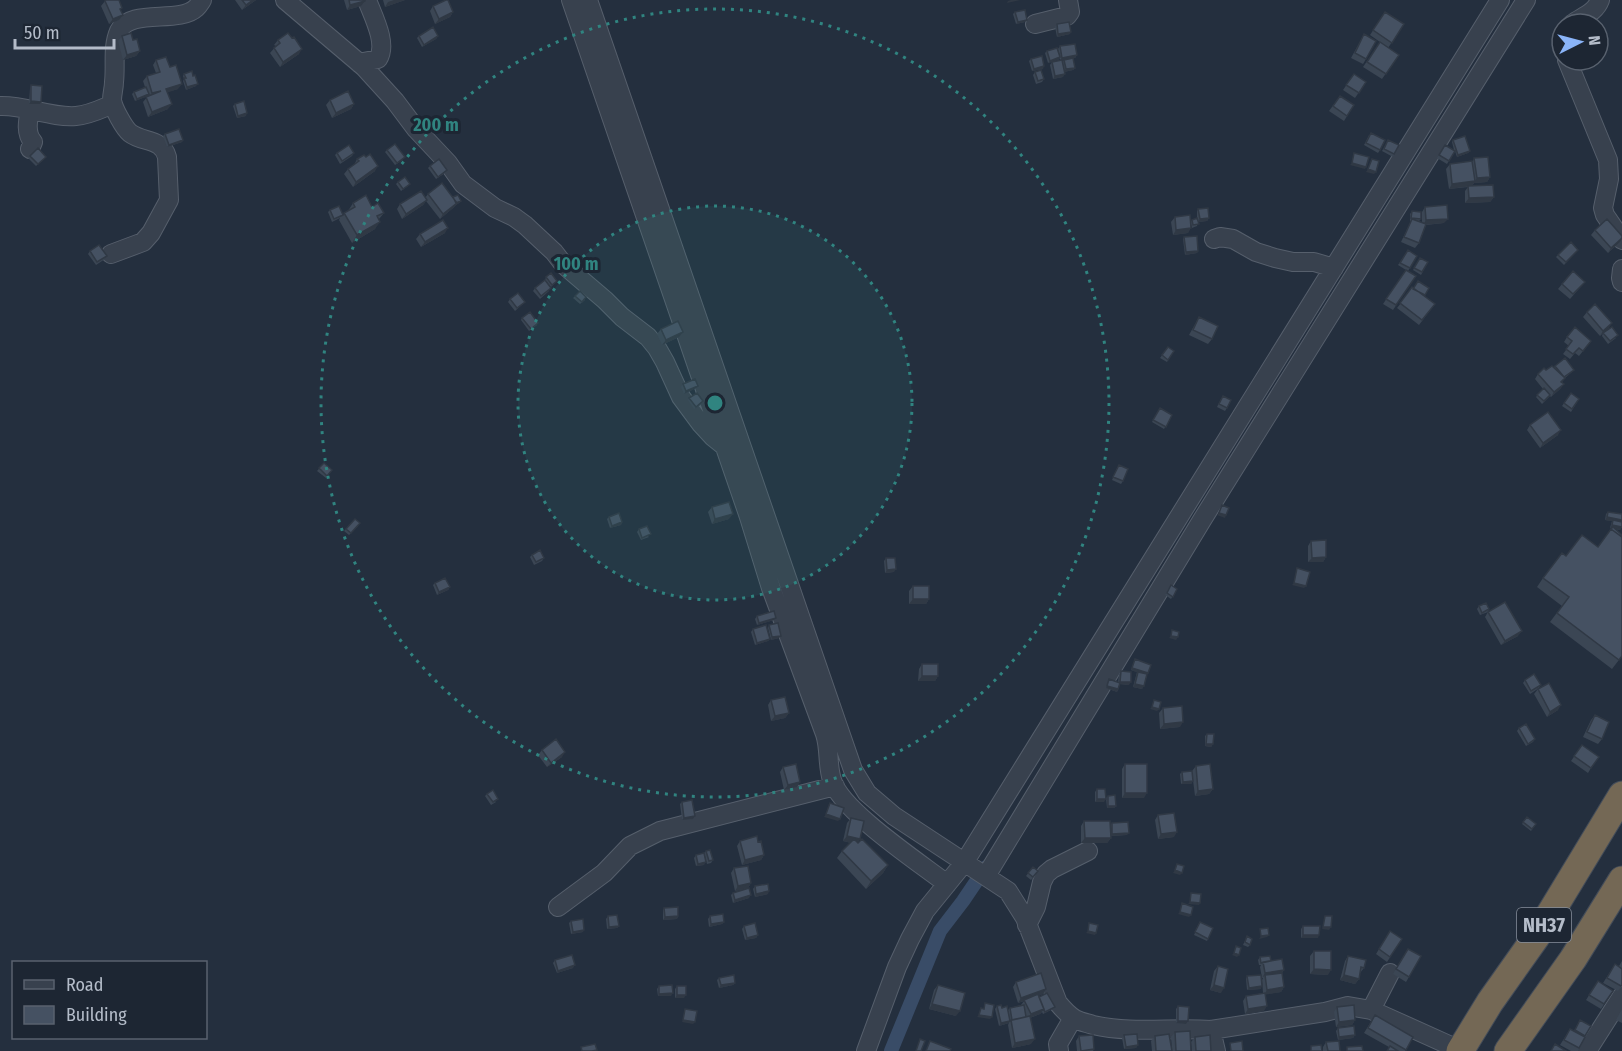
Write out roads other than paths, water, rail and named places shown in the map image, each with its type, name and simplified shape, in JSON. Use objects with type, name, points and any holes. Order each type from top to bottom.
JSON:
[{"type":"highway","name":"NH37","points":[[1460,1051],[1490,1002],[1536,937],[1622,795]]},
{"type":"highway","name":"NH37","points":[[1508,1051],[1573,959],[1622,880]]},
{"type":"street","points":[[111,254],[147,240],[169,200],[165,150],[153,141],[130,133],[113,104],[116,46],[120,28],[131,21],[187,13],[196,8],[202,0]]},
{"type":"street","points":[[285,0],[359,63],[395,101],[464,184],[495,208],[525,225],[554,252],[564,265],[648,337],[665,362],[681,397],[701,424],[723,445]]},
{"type":"street","points":[[359,63],[378,59],[382,50],[367,0]]},
{"type":"street","points":[[571,0],[749,517],[771,588],[825,734],[832,780],[848,804],[871,826],[947,884]]},
{"type":"street","points":[[588,0],[853,770],[867,792],[894,816],[1008,891],[1025,918],[1058,1003],[1068,1015],[1080,1022],[1106,1028],[1211,1030],[1325,1012],[1348,1006],[1371,1010],[1460,1051]]},
{"type":"street","points":[[1035,24],[1067,16],[1070,12],[1068,0]]},
{"type":"street","points":[[974,869],[1334,268],[1500,0]]},
{"type":"street","points":[[866,1051],[897,968],[925,911],[947,884],[974,869],[1184,549],[1526,0]]},
{"type":"street","points":[[1591,12],[1598,6],[1600,0]]},
{"type":"street","points":[[1573,72],[1608,160],[1609,179],[1603,208],[1605,215],[1622,240]]},
{"type":"street","points":[[0,106],[14,106],[52,114],[76,116],[113,104]]},
{"type":"street","points":[[30,110],[27,131],[33,142],[30,149]]},
{"type":"street","points":[[1214,239],[1220,237],[1233,239],[1256,252],[1275,258],[1293,262],[1314,262],[1334,268]]},
{"type":"street","points":[[1622,269],[1622,282]]},
{"type":"street","points":[[558,907],[604,873],[630,846],[660,831],[835,786]]},
{"type":"street","points":[[1027,925],[1036,907],[1046,874],[1088,851]]},
{"type":"street","points":[[1371,1010],[1390,973]]},
{"type":"street","points":[[1587,1051],[1622,996]]},
{"type":"street","points":[[1059,1051],[1058,1044],[1073,1018]]},
{"type":"street","points":[[1211,1030],[1216,1051]]},
{"type":"waterway","points":[[891,1051],[940,931],[986,867]]}]
